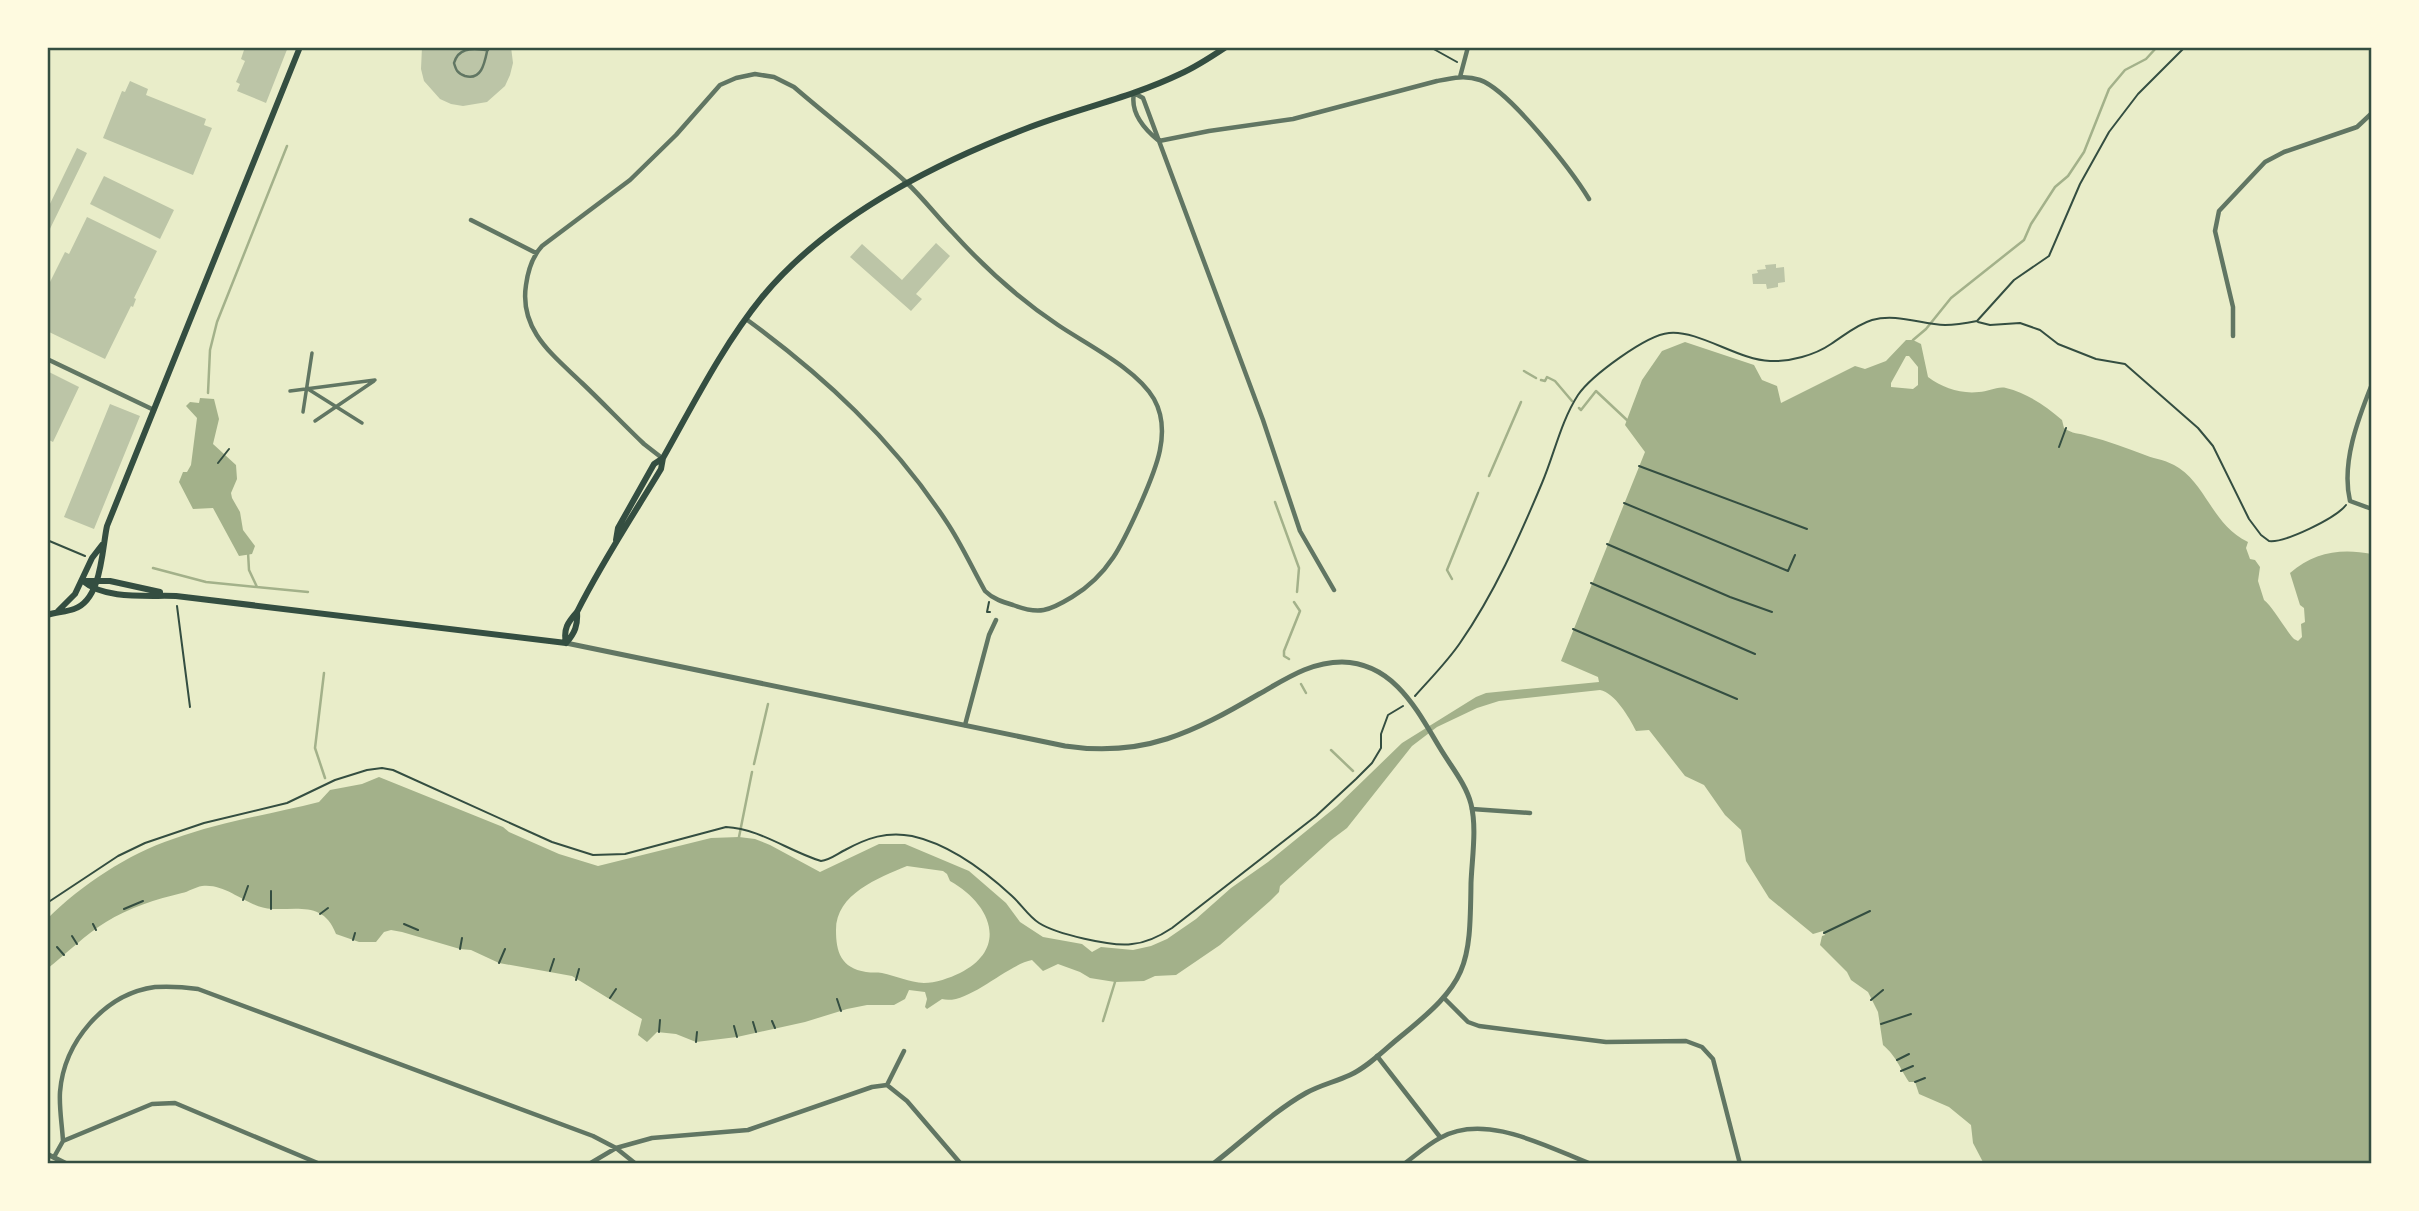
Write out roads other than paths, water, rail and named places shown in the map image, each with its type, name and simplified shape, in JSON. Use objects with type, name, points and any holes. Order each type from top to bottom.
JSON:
[{"type":"main road","points":[[47,615],[80,606],[92,589],[103,561],[103,545],[110,517],[300,47]]},
{"type":"main road","points":[[83,581],[92,589],[176,596],[566,643],[578,624],[577,612],[615,541],[618,528],[654,464],[663,458],[719,358],[764,295],[815,246],[852,218],[908,184],[997,140],[1183,74],[1226,47]]},
{"type":"main road","points":[[58,611],[83,581],[92,558],[103,545]]},
{"type":"main road","points":[[83,581],[124,583],[176,596]]},
{"type":"street","points":[[1460,77],[1468,47]]},
{"type":"street","points":[[663,458],[644,444],[538,338],[526,314],[526,280],[536,253],[642,169],[716,89],[736,78],[767,75],[788,83],[908,184],[968,249],[1011,290],[1138,380],[1154,400],[1159,413],[1162,438],[1156,467],[1121,549],[1105,570],[1085,589],[1043,611],[1027,610],[990,599],[947,523],[896,453],[818,375],[746,319]]},
{"type":"street","points":[[1159,141],[1293,119],[1460,77],[1489,84],[1506,97],[1575,177],[1589,200]]},
{"type":"street","points":[[1159,141],[1143,127],[1132,103],[1134,93],[1143,98],[1263,420],[1300,531],[1334,590]]},
{"type":"street","points":[[2233,336],[2233,307],[2215,231],[2219,211],[2265,162],[2284,152],[2357,127],[2372,113]]},
{"type":"street","points":[[471,220],[536,253]]},
{"type":"street","points":[[303,412],[312,353]]},
{"type":"street","points":[[47,359],[154,411]]},
{"type":"street","points":[[290,391],[375,380],[315,421]]},
{"type":"street","points":[[2372,384],[2351,451],[2347,491],[2350,501],[2372,509]]},
{"type":"street","points":[[307,388],[362,424]]},
{"type":"street","points":[[965,725],[989,635],[996,620]]},
{"type":"street","points":[[566,643],[1083,749],[1138,748],[1161,743],[1200,727],[1310,667],[1350,663],[1368,667],[1389,678],[1405,693],[1423,720],[1462,786],[1472,809],[1470,940],[1463,968],[1445,999],[1377,1056],[1350,1075],[1316,1087],[1297,1099],[1213,1164]]},
{"type":"street","points":[[1472,809],[1530,813]]},
{"type":"street","points":[[54,1157],[63,1140],[60,1107],[62,1078],[67,1058],[83,1030],[109,1007],[132,993],[176,986],[206,992],[593,1136],[616,1148],[636,1164]]},
{"type":"street","points":[[1445,999],[1468,1021],[1489,1028],[1606,1042],[1686,1041],[1697,1044],[1713,1059],[1720,1078],[1740,1164]]},
{"type":"street","points":[[887,1085],[904,1051]]},
{"type":"street","points":[[1377,1056],[1440,1137]]},
{"type":"street","points":[[589,1164],[616,1148],[652,1138],[748,1130],[878,1085],[887,1085],[907,1101],[961,1164]]},
{"type":"street","points":[[63,1140],[152,1104],[175,1104],[320,1164]]},
{"type":"street","points":[[1404,1164],[1440,1137],[1473,1128],[1497,1130],[1591,1164]]},
{"type":"street","points":[[47,1154],[67,1164]]},
{"type":"lane","points":[[466,49],[488,49],[484,66],[477,75],[460,75],[456,70],[454,63],[460,52],[466,49]]},
{"type":"waterway","points":[[1913,340],[1926,329],[1951,298],[2024,240],[2055,187],[2068,176],[2084,152],[2109,89],[2125,70],[2146,59],[2157,47]]},
{"type":"waterway","points":[[208,393],[210,350],[217,322],[287,146]]},
{"type":"waterway","points":[[1524,371],[1536,378]]},
{"type":"waterway","points":[[1541,380],[1545,381],[1547,377],[1555,381],[1572,401]]},
{"type":"waterway","points":[[1579,408],[1581,410],[1596,391],[1628,421]]},
{"type":"waterway","points":[[1489,476],[1521,402]]},
{"type":"waterway","points":[[1452,579],[1447,570],[1478,493]]},
{"type":"waterway","points":[[1275,502],[1299,568],[1297,592]]},
{"type":"waterway","points":[[248,552],[249,570],[257,587]]},
{"type":"waterway","points":[[153,568],[206,582],[308,592]]},
{"type":"waterway","points":[[1289,659],[1284,656],[1284,651],[1300,611],[1294,602]]},
{"type":"waterway","points":[[324,673],[315,748],[325,778]]},
{"type":"waterway","points":[[1301,684],[1306,693]]},
{"type":"waterway","points":[[754,764],[768,704]]},
{"type":"waterway","points":[[1331,750],[1353,771]]},
{"type":"waterway","points":[[739,837],[752,772]]},
{"type":"waterway","points":[[1103,1021],[1115,982]]}]
